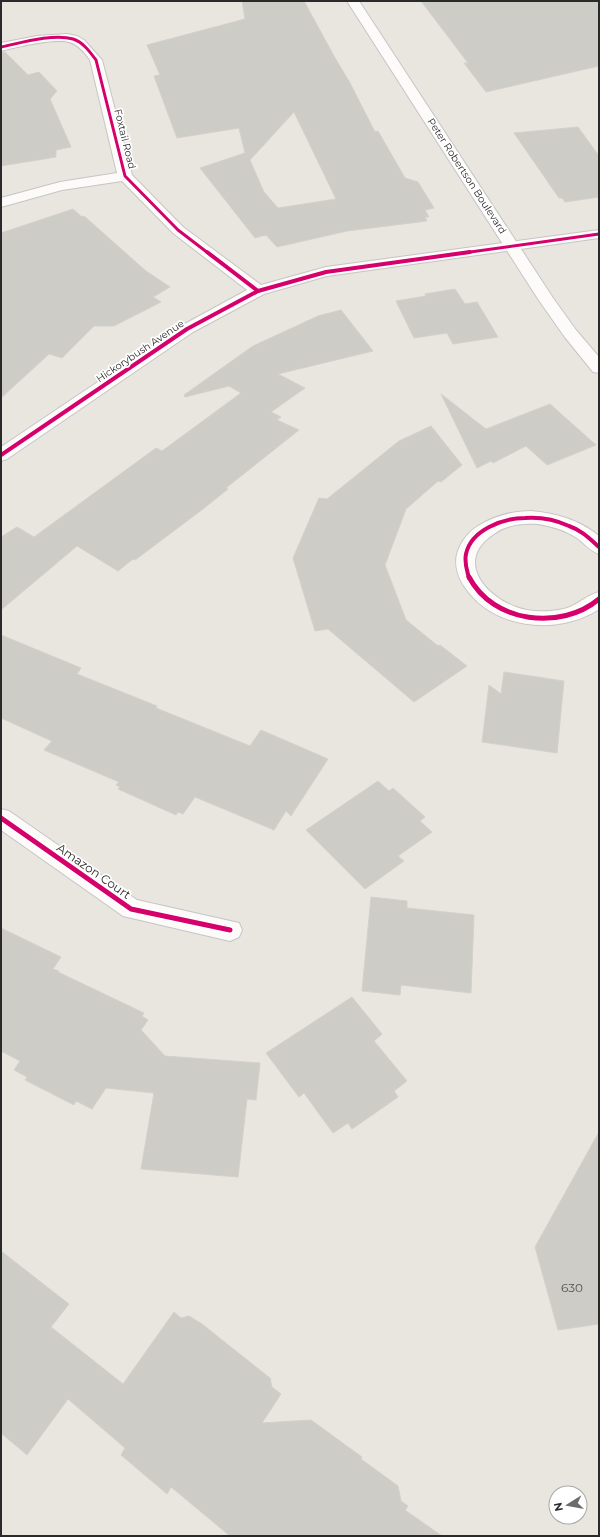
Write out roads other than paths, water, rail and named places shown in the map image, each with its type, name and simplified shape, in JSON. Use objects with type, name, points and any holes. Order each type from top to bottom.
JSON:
[{"type":"street","name":"Peter Robertson Boulevard","points":[[353,1],[570,333],[599,368]]},
{"type":"street","name":"Foxtail Road","points":[[1,47],[51,38],[72,39],[88,49],[96,60],[125,176],[178,230],[258,291]]},
{"type":"street","points":[[1,203],[60,186],[125,176]]},
{"type":"street","name":"Hickorybush Avenue","points":[[1,455],[187,329],[258,291],[326,272],[599,234]]},
{"type":"street","points":[[595,538],[568,525],[544,519],[520,518],[498,523],[480,533],[468,547],[464,564],[470,582],[483,598],[501,609],[524,617],[547,620],[570,616],[589,608],[599,599]]},
{"type":"street","name":"Amazon Court","points":[[1,818],[131,909],[230,930]]}]
